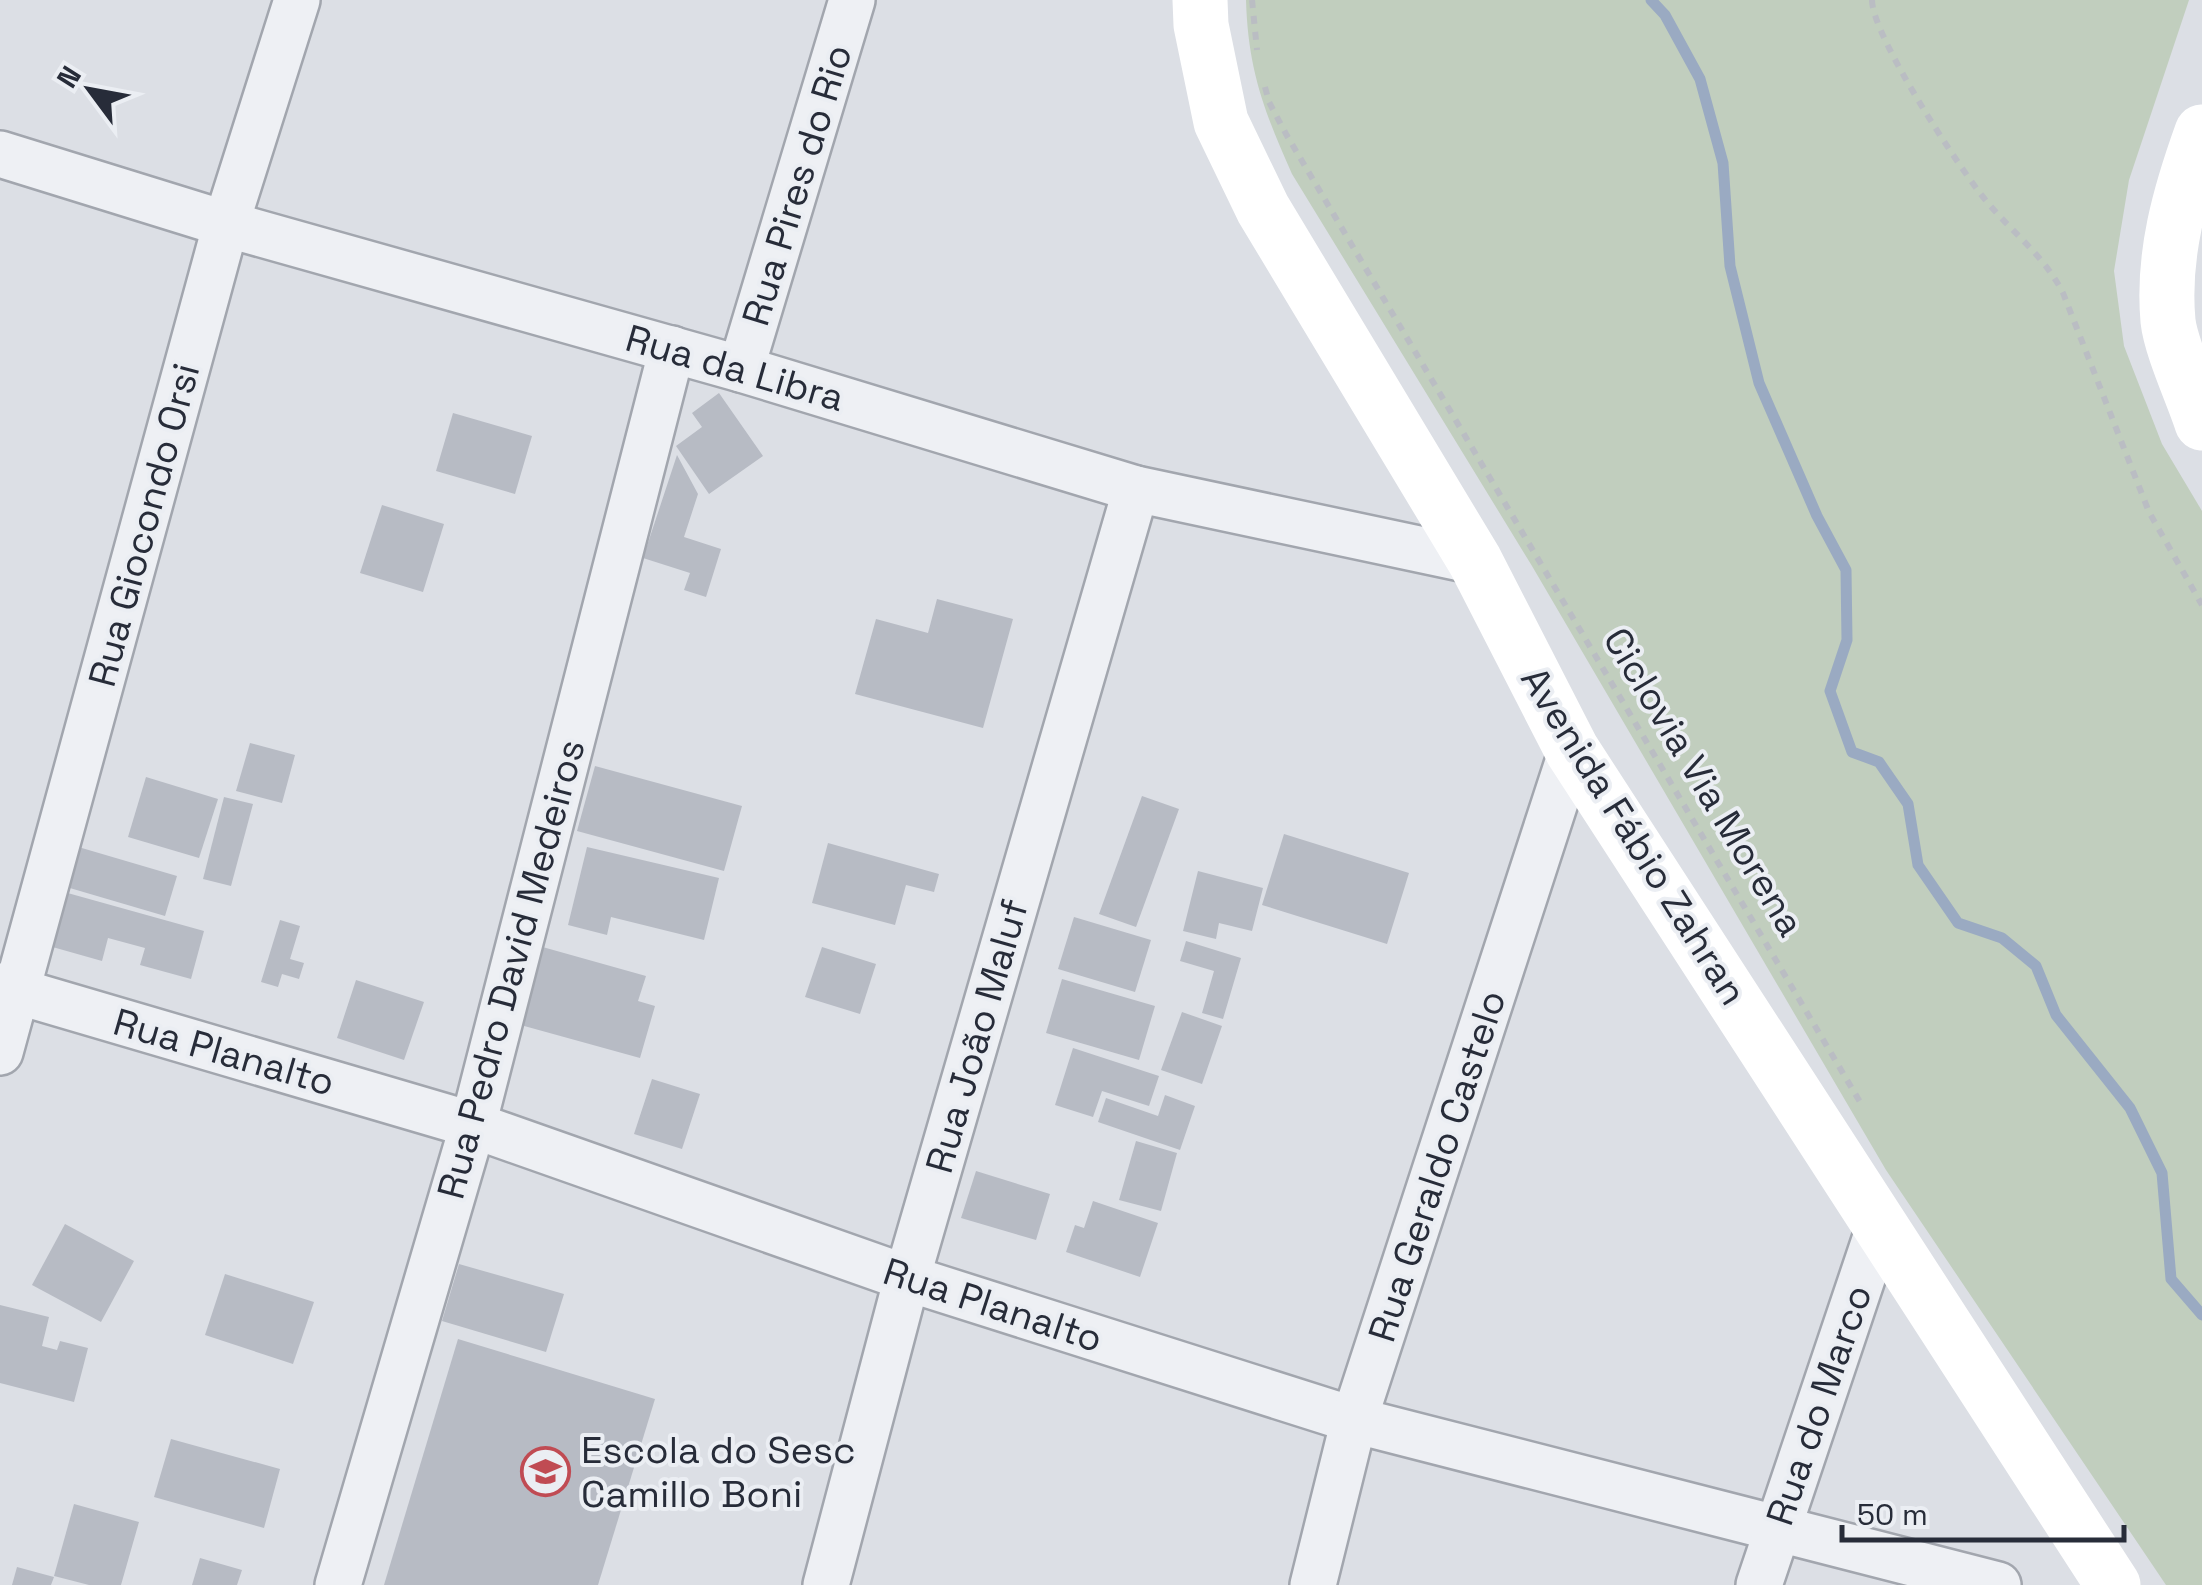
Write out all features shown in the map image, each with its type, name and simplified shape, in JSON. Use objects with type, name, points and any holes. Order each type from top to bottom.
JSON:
[{"type":"main road","name":"Avenida Fábio Zahran","points":[[1200,0],[1201,25],[1221,122],[1262,210],[1475,560],[1572,750],[2113,1585]]},
{"type":"main road","points":[[2202,132],[2192,191],[2168,251],[2168,324],[2202,424]]},
{"type":"street","name":"Rua Giocondo Orsi","points":[[0,1052],[9,989],[226,224],[297,0]]},
{"type":"street","name":"Rua Pires do Rio","points":[[742,369],[852,0]]},
{"type":"street","name":"Rua da Libra","points":[[0,154],[226,224],[742,369],[1136,489],[1475,560]]},
{"type":"street","name":"Rua Pedro David Medeiros","points":[[338,1585],[473,1126],[672,349]]},
{"type":"street","name":"Rua João Maluf","points":[[826,1585],[907,1278],[1136,489]]},
{"type":"street","name":"Rua Geraldo Castelo","points":[[1313,1585],[1354,1420],[1572,750]]},
{"type":"street","name":"Rua Planalto","points":[[9,989],[473,1126],[907,1278],[1354,1420],[1998,1585]]},
{"type":"street","name":"Rua do Marco","points":[[1759,1585],[1880,1225]]},
{"type":"path","points":[[1252,0],[1258,58]]},
{"type":"path","points":[[1872,0],[1872,14],[1888,48],[1980,194],[2051,269],[2064,293],[2149,512],[2202,605]]},
{"type":"path","name":"Ciclovia Via Morena","points":[[1262,75],[1268,102],[1286,134],[1864,1109]]},
{"type":"green space","points":[[1246,0],[2189,0],[2129,180],[2114,271],[2124,346],[2162,444],[2202,511],[2202,1585],[2166,1585],[1886,1170],[1532,566],[1292,174],[1259,90]]},
{"type":"building","points":[[719,393],[763,456],[709,494],[676,446],[702,427],[692,413]]},
{"type":"building","points":[[453,413],[532,436],[515,494],[436,471]]},
{"type":"building","points":[[677,455],[698,494],[684,537],[721,549],[706,597],[684,590],[690,573],[643,558]]},
{"type":"building","points":[[382,505],[444,524],[423,592],[360,573]]},
{"type":"building","points":[[937,599],[1013,619],[983,728],[855,694],[876,619],[928,633]]},
{"type":"building","points":[[250,743],[295,755],[282,803],[236,791]]},
{"type":"building","points":[[595,766],[742,806],[724,871],[577,831]]},
{"type":"building","points":[[146,777],[218,799],[199,858],[128,837]]},
{"type":"building","points":[[1142,796],[1179,809],[1136,927],[1099,914]]},
{"type":"building","points":[[224,797],[253,804],[231,886],[203,879]]},
{"type":"building","points":[[1284,834],[1409,873],[1387,944],[1262,905]]},
{"type":"building","points":[[828,843],[939,874],[934,892],[906,885],[895,925],[812,903]]},
{"type":"building","points":[[75,846],[177,876],[165,916],[63,886]]},
{"type":"building","points":[[587,847],[719,878],[704,940],[611,917],[607,935],[568,925]]},
{"type":"building","points":[[1198,871],[1263,888],[1252,931],[1219,923],[1216,939],[1183,931]]},
{"type":"building","points":[[64,892],[204,931],[191,979],[140,965],[145,948],[108,938],[102,961],[49,946]]},
{"type":"building","points":[[1074,917],[1151,940],[1135,992],[1058,969]]},
{"type":"building","points":[[280,920],[300,926],[290,959],[304,963],[299,979],[282,974],[278,987],[261,982]]},
{"type":"building","points":[[1186,941],[1241,958],[1223,1019],[1202,1013],[1214,971],[1180,961]]},
{"type":"building","points":[[539,946],[646,976],[638,1001],[655,1006],[640,1058],[517,1024]]},
{"type":"building","points":[[822,947],[876,964],[860,1014],[805,997]]},
{"type":"building","points":[[1062,979],[1155,1006],[1139,1060],[1046,1033]]},
{"type":"building","points":[[356,980],[424,1002],[404,1060],[337,1038]]},
{"type":"building","points":[[1182,1012],[1222,1026],[1202,1084],[1161,1070]]},
{"type":"building","points":[[1073,1048],[1159,1076],[1149,1106],[1102,1091],[1093,1117],[1055,1105]]},
{"type":"building","points":[[652,1079],[700,1094],[682,1149],[634,1134]]},
{"type":"building","points":[[1165,1095],[1195,1106],[1180,1150],[1098,1122],[1106,1098],[1158,1116]]},
{"type":"building","points":[[1136,1141],[1177,1153],[1161,1211],[1119,1200]]},
{"type":"building","points":[[976,1171],[1050,1194],[1036,1240],[961,1218]]},
{"type":"building","points":[[1093,1201],[1158,1223],[1140,1277],[1066,1252],[1075,1225],[1084,1228]]},
{"type":"building","points":[[65,1224],[134,1261],[101,1322],[32,1285]]},
{"type":"building","points":[[459,1264],[564,1294],[546,1352],[442,1321]]},
{"type":"building","points":[[225,1274],[314,1302],[293,1364],[205,1335]]},
{"type":"building","points":[[0,1305],[49,1317],[42,1346],[57,1350],[60,1341],[88,1348],[74,1402],[0,1383]]},
{"type":"building","points":[[458,1339],[655,1399],[598,1585],[384,1585]]},
{"type":"building","points":[[171,1439],[280,1469],[264,1528],[154,1497]]},
{"type":"building","points":[[74,1504],[139,1522],[121,1585],[89,1585],[54,1576]]},
{"type":"building","points":[[200,1558],[242,1570],[237,1585],[192,1585]]},
{"type":"building","points":[[17,1567],[54,1577],[51,1585],[12,1585]]},
{"type":"waterway","points":[[1651,0],[1665,15],[1700,79],[1723,163],[1730,266],[1759,383],[1817,516],[1846,570],[1847,640],[1830,691],[1852,752],[1879,762],[1908,804],[1918,865],[1958,923],[2002,938],[2036,966],[2056,1015],[2130,1108],[2162,1173],[2171,1279],[2202,1315]]},
{"type":"place","name":"Escola do Sesc Camillo Boni","points":[[546,1472]]}]
